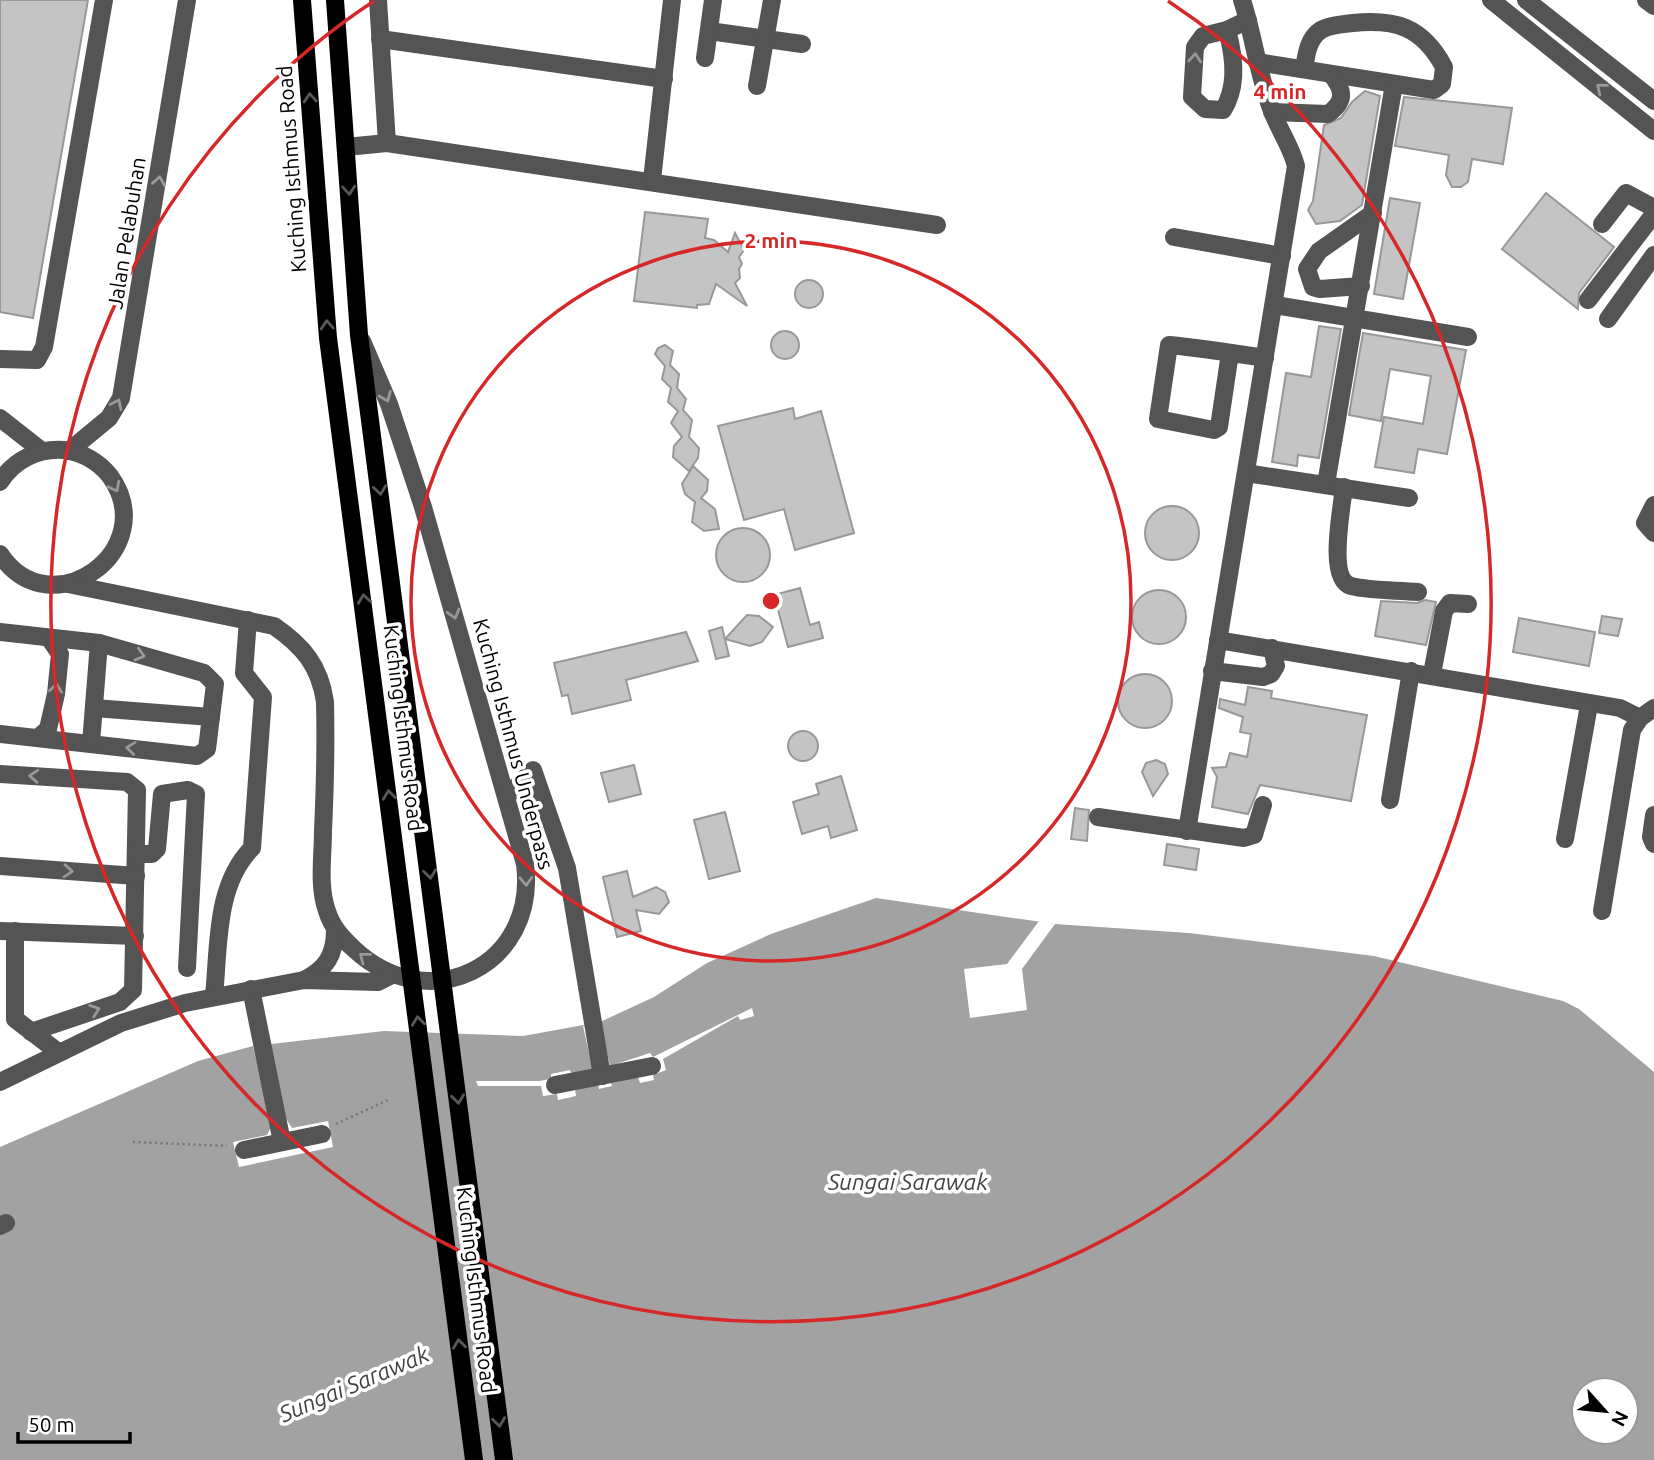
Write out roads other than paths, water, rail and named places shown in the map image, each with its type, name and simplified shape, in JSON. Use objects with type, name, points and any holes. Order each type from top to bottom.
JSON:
[{"type":"main road","name":"Kuching Isthmus Road","points":[[302,0],[328,338],[373,667],[474,1460]]},
{"type":"main road","name":"Kuching Isthmus Road","points":[[335,0],[359,335],[504,1460]]},
{"type":"street","points":[[0,359],[37,360],[44,347],[104,0]]},
{"type":"street","name":"Jalan Pelabuhan","points":[[69,451],[109,418],[121,398],[187,0]]},
{"type":"street","points":[[378,0],[387,143]]},
{"type":"street","points":[[652,180],[672,0]]},
{"type":"street","points":[[705,58],[713,0]]},
{"type":"street","points":[[757,86],[772,0]]},
{"type":"street","points":[[1491,0],[1654,131]]},
{"type":"street","points":[[1526,0],[1654,101]]},
{"type":"street","points":[[1646,0],[1654,6]]},
{"type":"street","points":[[1227,30],[1247,7]]},
{"type":"street","points":[[1187,831],[1296,166],[1292,150],[1272,112],[1256,62],[1247,7]]},
{"type":"street","points":[[1256,62],[1434,90],[1442,84],[1444,67],[1425,42],[1402,24],[1388,21],[1338,25],[1319,30],[1308,45],[1304,69]]},
{"type":"street","points":[[709,32],[802,44]]},
{"type":"street","points":[[380,39],[664,79]]},
{"type":"street","points":[[1272,112],[1328,114],[1338,107],[1342,98],[1342,87],[1331,74]]},
{"type":"street","points":[[1394,84],[1356,319],[1335,486],[1337,561],[1340,578],[1349,585],[1418,592]]},
{"type":"street","points":[[346,147],[387,143],[652,180],[708,192],[937,225]]},
{"type":"street","points":[[1588,300],[1653,215],[1626,193],[1602,223]]},
{"type":"street","points":[[1361,286],[1320,289],[1313,287],[1307,270],[1320,251],[1373,213]]},
{"type":"street","points":[[1174,237],[1282,256]]},
{"type":"street","points":[[1608,319],[1654,255]]},
{"type":"street","points":[[1275,305],[1468,337]]},
{"type":"street","name":"Kuching Isthmus Underpass","points":[[7,575],[40,583],[68,584],[248,620],[274,626],[298,642],[314,663],[323,684],[326,739],[322,893],[335,930],[366,960],[392,975],[427,983],[460,977],[481,966],[506,945],[520,919],[528,886],[507,796],[423,507],[389,404],[359,335]]},
{"type":"street","points":[[1230,353],[1219,427],[1214,430],[1158,419],[1169,345],[1230,353],[1265,358]]},
{"type":"street","points":[[0,418],[42,451]]},
{"type":"street","points":[[0,482],[23,459],[42,451],[69,451],[90,459],[107,472],[122,501],[124,520],[120,537],[106,561],[85,578],[68,584]]},
{"type":"street","points":[[1246,474],[1409,498]]},
{"type":"street","points":[[1654,505],[1645,523],[1654,533]]},
{"type":"street","points":[[0,554],[7,575]]},
{"type":"street","points":[[1432,674],[1444,611],[1450,603],[1468,604]]},
{"type":"street","points":[[214,996],[225,892],[240,860],[252,848],[263,697],[244,673],[248,620]]},
{"type":"street","points":[[0,632],[99,643],[211,677],[215,684],[207,749],[197,756],[0,734]]},
{"type":"street","points":[[39,737],[48,729],[57,694],[60,654],[49,638]]},
{"type":"street","points":[[1218,640],[1432,674],[1589,705],[1647,713]]},
{"type":"street","points":[[91,743],[99,643]]},
{"type":"street","points":[[1212,671],[1263,677],[1276,666],[1272,649]]},
{"type":"street","points":[[1390,800],[1411,671]]},
{"type":"street","points":[[1565,838],[1589,705]]},
{"type":"street","points":[[93,708],[211,718]]},
{"type":"street","points":[[1602,911],[1632,730],[1647,713]]},
{"type":"street","points":[[507,796],[533,770],[568,868],[602,1076]]},
{"type":"street","points":[[0,774],[133,785],[137,790],[133,990],[120,1002],[31,1032]]},
{"type":"street","points":[[136,854],[152,854],[157,849],[162,794],[188,790],[196,794],[187,968]]},
{"type":"street","points":[[1098,817],[1244,838],[1254,835],[1264,805]]},
{"type":"street","points":[[1654,815],[1651,837],[1654,844]]},
{"type":"street","points":[[0,866],[136,876]]},
{"type":"street","points":[[304,980],[326,964],[335,949],[335,930]]},
{"type":"street","points":[[58,1052],[8,1017],[8,931],[135,936]]},
{"type":"street","points":[[0,1082],[121,1023],[214,996],[304,980],[378,982],[392,975]]},
{"type":"street","points":[[251,989],[282,1142]]},
{"type":"street","points":[[555,1085],[652,1066]]},
{"type":"street","points":[[239,1148],[282,1142],[326,1130]]},
{"type":"water","name":"Sungai Sarawak","points":[[876,898],[1055,924],[1189,933],[1374,956],[1563,1001],[1579,1009],[1654,1072],[1654,1460],[0,1460],[0,1147],[198,1061],[253,1046],[384,1031],[523,1036],[600,1022],[654,997],[707,963],[771,934]]}]
